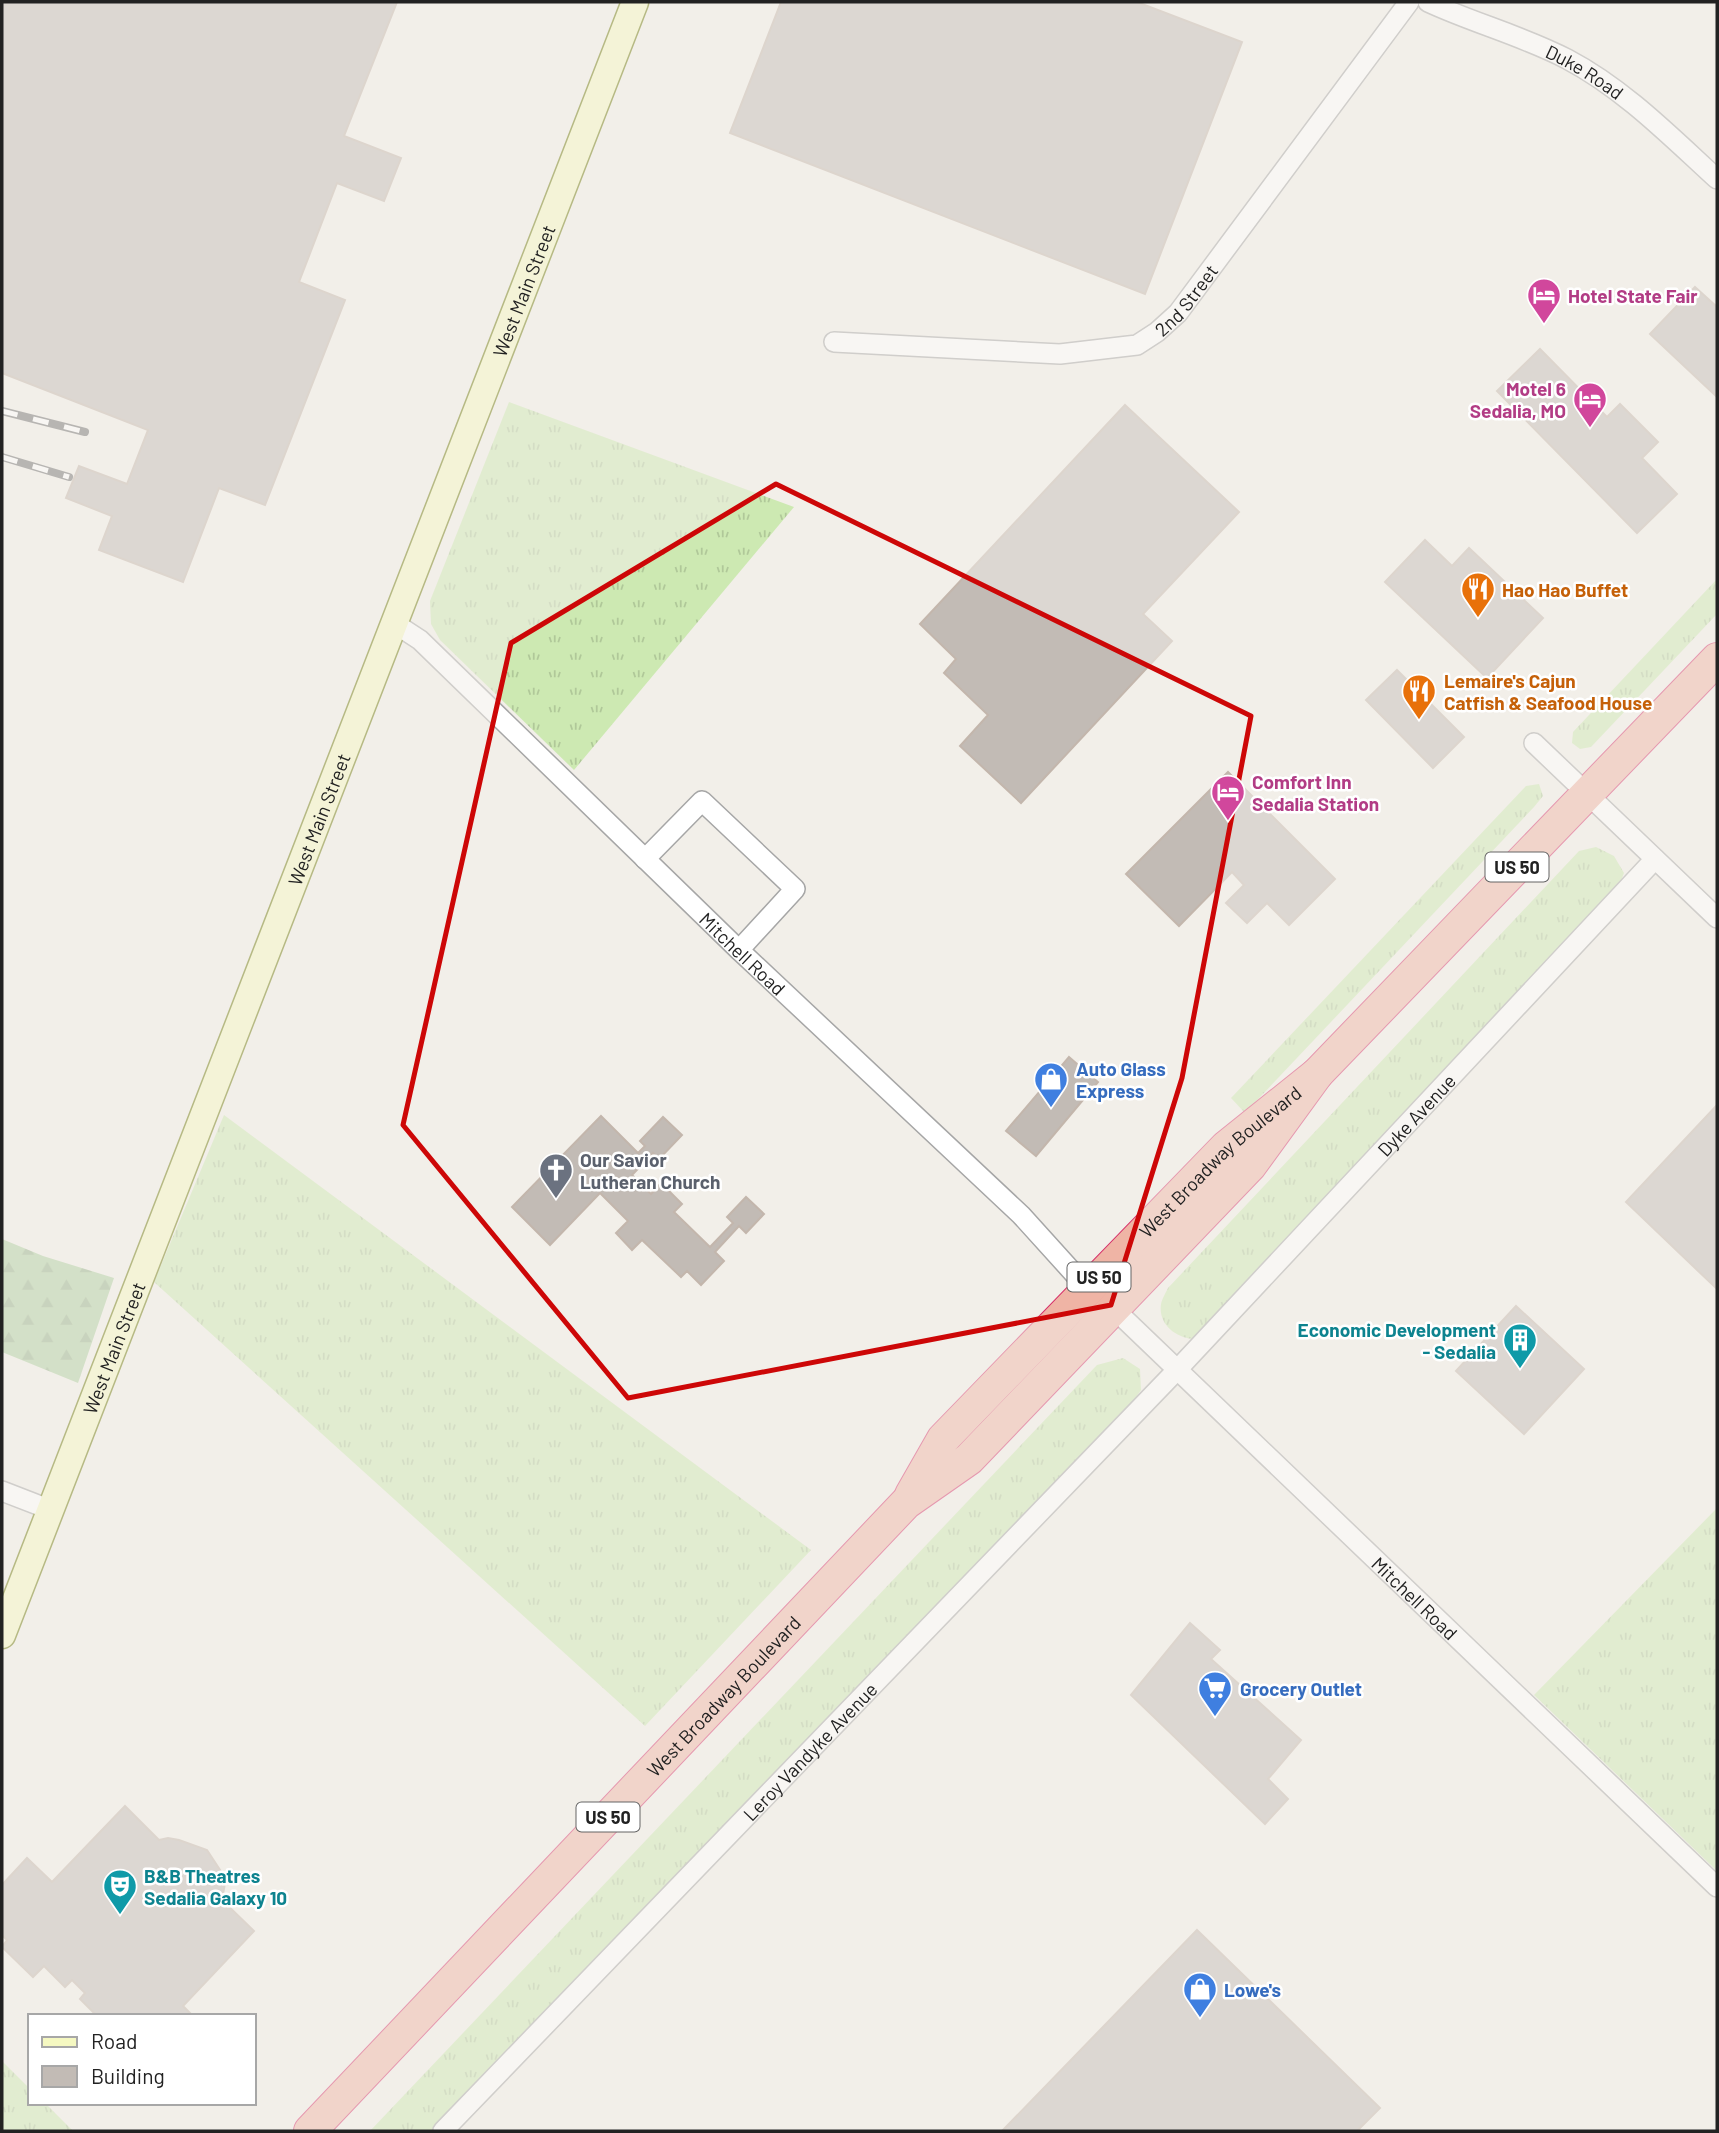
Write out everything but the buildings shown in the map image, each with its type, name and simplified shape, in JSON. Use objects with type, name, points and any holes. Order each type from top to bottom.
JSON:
[{"type":"highway","name":"West Broadway Boulevard","points":[[310,2131],[906,1503],[969,1459],[1100,1298],[1250,1166],[1317,1074],[1717,659]]},
{"type":"main road","name":"West Main Street","points":[[2,1635],[635,2]]},
{"type":"street","name":"2nd Street","points":[[834,342],[1060,354],[1137,345],[1178,313],[1409,2]]},
{"type":"street","name":"Duke Road","points":[[1428,2],[1587,70],[1632,103],[1717,179]]},
{"type":"street","name":"Mitchell Road","points":[[394,623],[419,640],[739,950],[1021,1214],[1100,1298],[1717,1887]]},
{"type":"street","points":[[1534,743],[1717,918]]},
{"type":"street","points":[[645,859],[702,801],[795,889],[739,950]]},
{"type":"street","name":"Dyke Avenue","points":[[1176,1371],[1655,859]]},
{"type":"street","name":"Leroy Vandyke Avenue","points":[[443,2131],[1176,1371]]},
{"type":"street","points":[[2,1491],[51,1510]]},
{"type":"highlighted area","points":[[776,484],[1251,716],[1182,1078],[1111,1305],[628,1398],[403,1125],[511,643]]},
{"type":"green space","points":[[509,402],[794,507],[574,770],[440,640],[431,624],[430,601]]},
{"type":"green space","points":[[1717,579],[1717,614],[1591,747],[1580,749],[1572,743],[1573,732]]},
{"type":"green space","points":[[1539,784],[1543,796],[1534,807],[1245,1113],[1231,1098],[1526,786]]},
{"type":"green space","points":[[1596,847],[1614,856],[1624,873],[1616,894],[1192,1339],[1180,1336],[1169,1328],[1161,1311],[1168,1288],[1579,851]]},
{"type":"green space","points":[[224,1115],[811,1550],[645,1726],[154,1282]]},
{"type":"green space","points":[[2,1239],[43,1256],[114,1278],[78,1383],[2,1352]]},
{"type":"green space","points":[[1123,1358],[1140,1369],[1141,1390],[1128,1409],[441,2131],[370,2131],[1097,1365]]},
{"type":"green space","points":[[1717,1508],[1717,1871],[1534,1695]]},
{"type":"green space","points":[[2,2061],[28,2087],[28,2105],[47,2105],[73,2131],[2,2131]]},
{"type":"railway","points":[[2,411],[85,432]]},
{"type":"railway","points":[[2,457],[69,477]]},
{"type":"place","name":"Hotel State Fair","points":[[1544,325]]},
{"type":"place","name":"Motel 6 Sedalia, MO","points":[[1590,429]]},
{"type":"place","name":"Hao Hao Buffet","points":[[1478,619]]},
{"type":"place","name":"Lemaire's Cajun Catfish & Seafood House","points":[[1419,721]]},
{"type":"place","name":"Comfort Inn Sedalia Station","points":[[1228,822]]},
{"type":"place","name":"Auto Glass Express","points":[[1051,1109]]},
{"type":"place","name":"Our Savior Lutheran Church","points":[[556,1200]]},
{"type":"place","name":"Economic Development - Sedalia","points":[[1520,1370]]},
{"type":"place","name":"Grocery Outlet","points":[[1215,1718]]},
{"type":"place","name":"B&B Theatres Sedalia Galaxy 10","points":[[120,1916]]},
{"type":"place","name":"Lowe's","points":[[1200,2019]]}]
